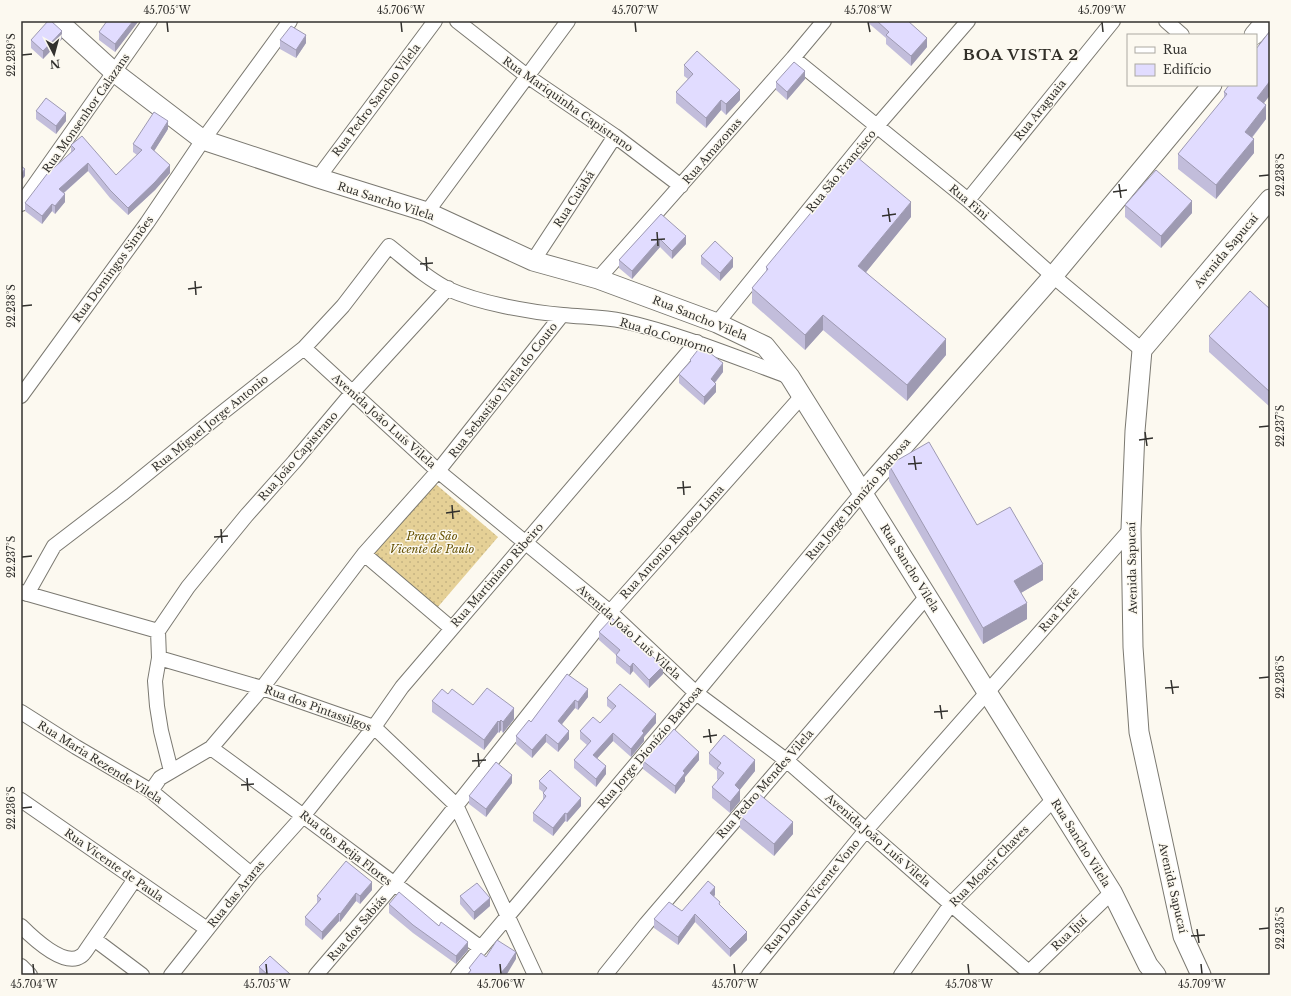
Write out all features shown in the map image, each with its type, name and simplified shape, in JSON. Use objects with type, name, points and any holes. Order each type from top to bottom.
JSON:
[{"type":"main road","name":"Rua Sancho Vilela","points":[[58,21],[114,72],[203,140],[427,212],[533,261],[598,279],[717,323],[765,346],[790,377],[862,493],[928,595],[1112,892],[1148,965],[1156,975]]},
{"type":"main road","points":[[1255,34],[1266,21]]},
{"type":"main road","name":"Rua Jorge Dionízio Barbosa","points":[[862,493],[1053,276],[1211,86]]},
{"type":"main road","name":"Avenida Sapucaí","points":[[1201,975],[1183,936],[1139,732],[1133,646],[1131,529],[1135,431],[1142,350],[1270,199]]},
{"type":"street","name":"Rua Monsenhor Calazans","points":[[21,204],[150,21]]},
{"type":"street","name":"Rua Domingos Simões","points":[[21,396],[147,222],[203,140],[290,21]]},
{"type":"street","name":"Rua Pedro Sancho Vilela","points":[[318,178],[435,21]]},
{"type":"street","name":"Rua Mariquinha Capistrano","points":[[457,21],[527,76],[615,136],[681,186]]},
{"type":"street","points":[[427,212],[568,21]]},
{"type":"street","name":"Rua Amazonas","points":[[598,279],[824,21]]},
{"type":"street","name":"Rua São Francisco","points":[[717,323],[876,127],[968,21]]},
{"type":"street","name":"Rua Araguaia","points":[[968,200],[1113,21]]},
{"type":"street","points":[[1166,21],[1181,34]]},
{"type":"street","name":"Rua Fini","points":[[793,58],[876,127],[968,200],[1053,276],[1142,350]]},
{"type":"street","name":"Rua Cuiabá","points":[[533,261],[615,136]]},
{"type":"street","name":"Rua do Contorno","points":[[389,246],[428,276],[448,288],[468,296],[509,307],[562,315],[622,321],[697,342],[790,377]]},
{"type":"street","name":"Rua Miguel Jorge Antonio","points":[[24,593],[54,546],[122,494],[304,348],[343,306],[389,246]]},
{"type":"street","name":"Rua João Capistrano","points":[[158,631],[188,587],[246,516],[352,393],[448,288]]},
{"type":"street","name":"Rua Sebastião Vilela do Couto","points":[[151,791],[160,778],[212,748],[262,688],[364,554],[438,471],[562,315]]},
{"type":"street","name":"Rua Martiniano Ribeiro","points":[[304,815],[374,726],[402,686],[697,342]]},
{"type":"street","name":"Avenida João Luís Vilela","points":[[304,348],[438,471],[610,612],[696,693],[786,760],[951,904],[1028,974]]},
{"type":"street","name":"Rua Antonio Raposo Lima","points":[[456,805],[610,612],[802,396]]},
{"type":"street","name":"Rua Jorge Dionízio Barbosa","points":[[458,975],[696,693],[862,493]]},
{"type":"street","name":"Rua Tietê","points":[[988,692],[1131,529]]},
{"type":"street","points":[[364,554],[451,628]]},
{"type":"street","points":[[24,593],[158,631],[158,658],[155,681],[157,706],[161,731],[171,772]]},
{"type":"street","name":"Rua Pedro Mendes Vilela","points":[[604,975],[928,595]]},
{"type":"street","name":"Rua dos Pintassilgos","points":[[158,658],[262,688],[374,726],[456,805],[535,975]]},
{"type":"street","name":"Rua Doutor Vicente Vono","points":[[749,975],[866,830],[988,692]]},
{"type":"street","name":"Rua Maria Rezende Vilela","points":[[21,712],[76,747],[151,791],[251,874]]},
{"type":"street","name":"Rua dos Beija Flores","points":[[212,748],[481,948]]},
{"type":"street","name":"Rua Moacir Chaves","points":[[901,975],[951,904],[1054,799]]},
{"type":"street","name":"Rua Vicente de Paula","points":[[21,800],[207,929]]},
{"type":"street","name":"Rua dos Sabiás","points":[[316,975],[394,884],[456,805]]},
{"type":"street","name":"Rua das Araras","points":[[171,975],[251,874],[304,815]]},
{"type":"street","points":[[21,926],[34,940],[55,953],[69,959],[81,956],[135,879]]},
{"type":"street","name":"Rua Ijuí","points":[[1028,974],[1112,892]]},
{"type":"street","points":[[94,939],[142,975]]},
{"type":"street","points":[[21,966],[30,975]]},
{"type":"green space","name":"Praça São Vicente de Paulo","points":[[425,475],[498,537],[437,608],[364,545]]},
{"type":"building","points":[[48,21],[51,21],[62,31],[43,51],[31,40]]},
{"type":"building","points":[[107,21],[133,21],[115,44],[99,32]]},
{"type":"building","points":[[877,21],[908,21],[927,38],[911,56],[886,35],[889,32]]},
{"type":"building","points":[[291,26],[306,35],[296,50],[280,40]]},
{"type":"building","points":[[1270,31],[1270,81],[1257,98],[1266,105],[1245,132],[1254,139],[1216,185],[1178,154],[1227,94],[1224,92],[1228,86],[1257,86],[1257,48]]},
{"type":"building","points":[[697,51],[740,90],[726,104],[721,100],[706,118],[676,92],[693,74],[684,65]]},
{"type":"building","points":[[794,62],[805,71],[787,92],[776,82]]},
{"type":"building","points":[[46,98],[66,113],[56,126],[36,111]]},
{"type":"building","points":[[154,112],[168,121],[151,148],[170,165],[128,208],[110,190],[88,163],[59,189],[65,194],[55,206],[52,204],[42,216],[25,203],[47,174],[75,149],[71,145],[82,136],[116,175],[142,150],[133,144]]},
{"type":"building","points":[[857,157],[911,202],[858,266],[946,339],[907,385],[823,315],[805,335],[752,288],[768,269],[766,267]]},
{"type":"building","points":[[21,166],[25,169],[21,174]]},
{"type":"building","points":[[1156,170],[1192,201],[1161,236],[1125,205]]},
{"type":"building","points":[[661,214],[686,236],[672,251],[660,239],[632,271],[619,260]]},
{"type":"building","points":[[715,241],[733,258],[720,273],[701,256]]},
{"type":"building","points":[[1250,291],[1270,309],[1270,392],[1209,336]]},
{"type":"building","points":[[701,346],[723,363],[711,379],[716,384],[704,397],[679,374],[691,361],[690,360]]},
{"type":"building","points":[[929,442],[977,525],[1010,507],[1043,564],[1014,581],[1027,603],[983,628],[889,465]]},
{"type":"building","points":[[612,618],[630,634],[628,637],[663,666],[649,680],[633,663],[630,667],[616,655],[620,650],[599,632]]},
{"type":"building","points":[[567,674],[588,689],[578,702],[575,700],[558,721],[569,731],[558,744],[546,734],[532,750],[516,736],[529,720],[531,722]]},
{"type":"building","points":[[620,684],[656,714],[642,731],[644,733],[631,749],[613,733],[593,755],[606,766],[596,779],[574,760],[591,741],[580,731],[593,717],[600,723],[616,706],[607,698]]},
{"type":"building","points":[[487,688],[514,708],[503,722],[501,720],[499,722],[498,721],[484,740],[432,701],[442,689],[448,694],[452,689],[473,705]]},
{"type":"building","points":[[674,729],[699,752],[683,771],[685,773],[675,786],[643,761]]},
{"type":"building","points":[[724,735],[755,760],[735,785],[740,790],[730,802],[712,787],[724,773],[717,768],[721,763],[709,753]]},
{"type":"building","points":[[496,762],[512,775],[486,809],[469,796]]},
{"type":"building","points":[[550,770],[581,798],[567,814],[565,813],[553,828],[533,813],[546,796],[543,793],[547,788],[539,781]]},
{"type":"building","points":[[759,794],[793,822],[774,844],[740,816]]},
{"type":"building","points":[[346,861],[372,882],[360,896],[356,893],[340,914],[339,913],[322,932],[305,917],[321,899],[317,896]]},
{"type":"building","points":[[708,881],[715,887],[710,893],[747,932],[730,949],[695,914],[678,937],[654,919],[669,902],[682,911]]},
{"type":"building","points":[[477,883],[490,898],[474,912],[460,896]]},
{"type":"building","points":[[399,892],[439,926],[441,922],[468,942],[456,956],[413,925],[389,904]]},
{"type":"building","points":[[497,940],[516,952],[507,966],[499,975],[467,975],[471,970],[469,968],[481,953],[486,957]]},
{"type":"building","points":[[270,956],[290,974],[268,975],[259,967]]},
{"type":"district","name":"BOA VISTA 2","points":[[1021,54]]}]
